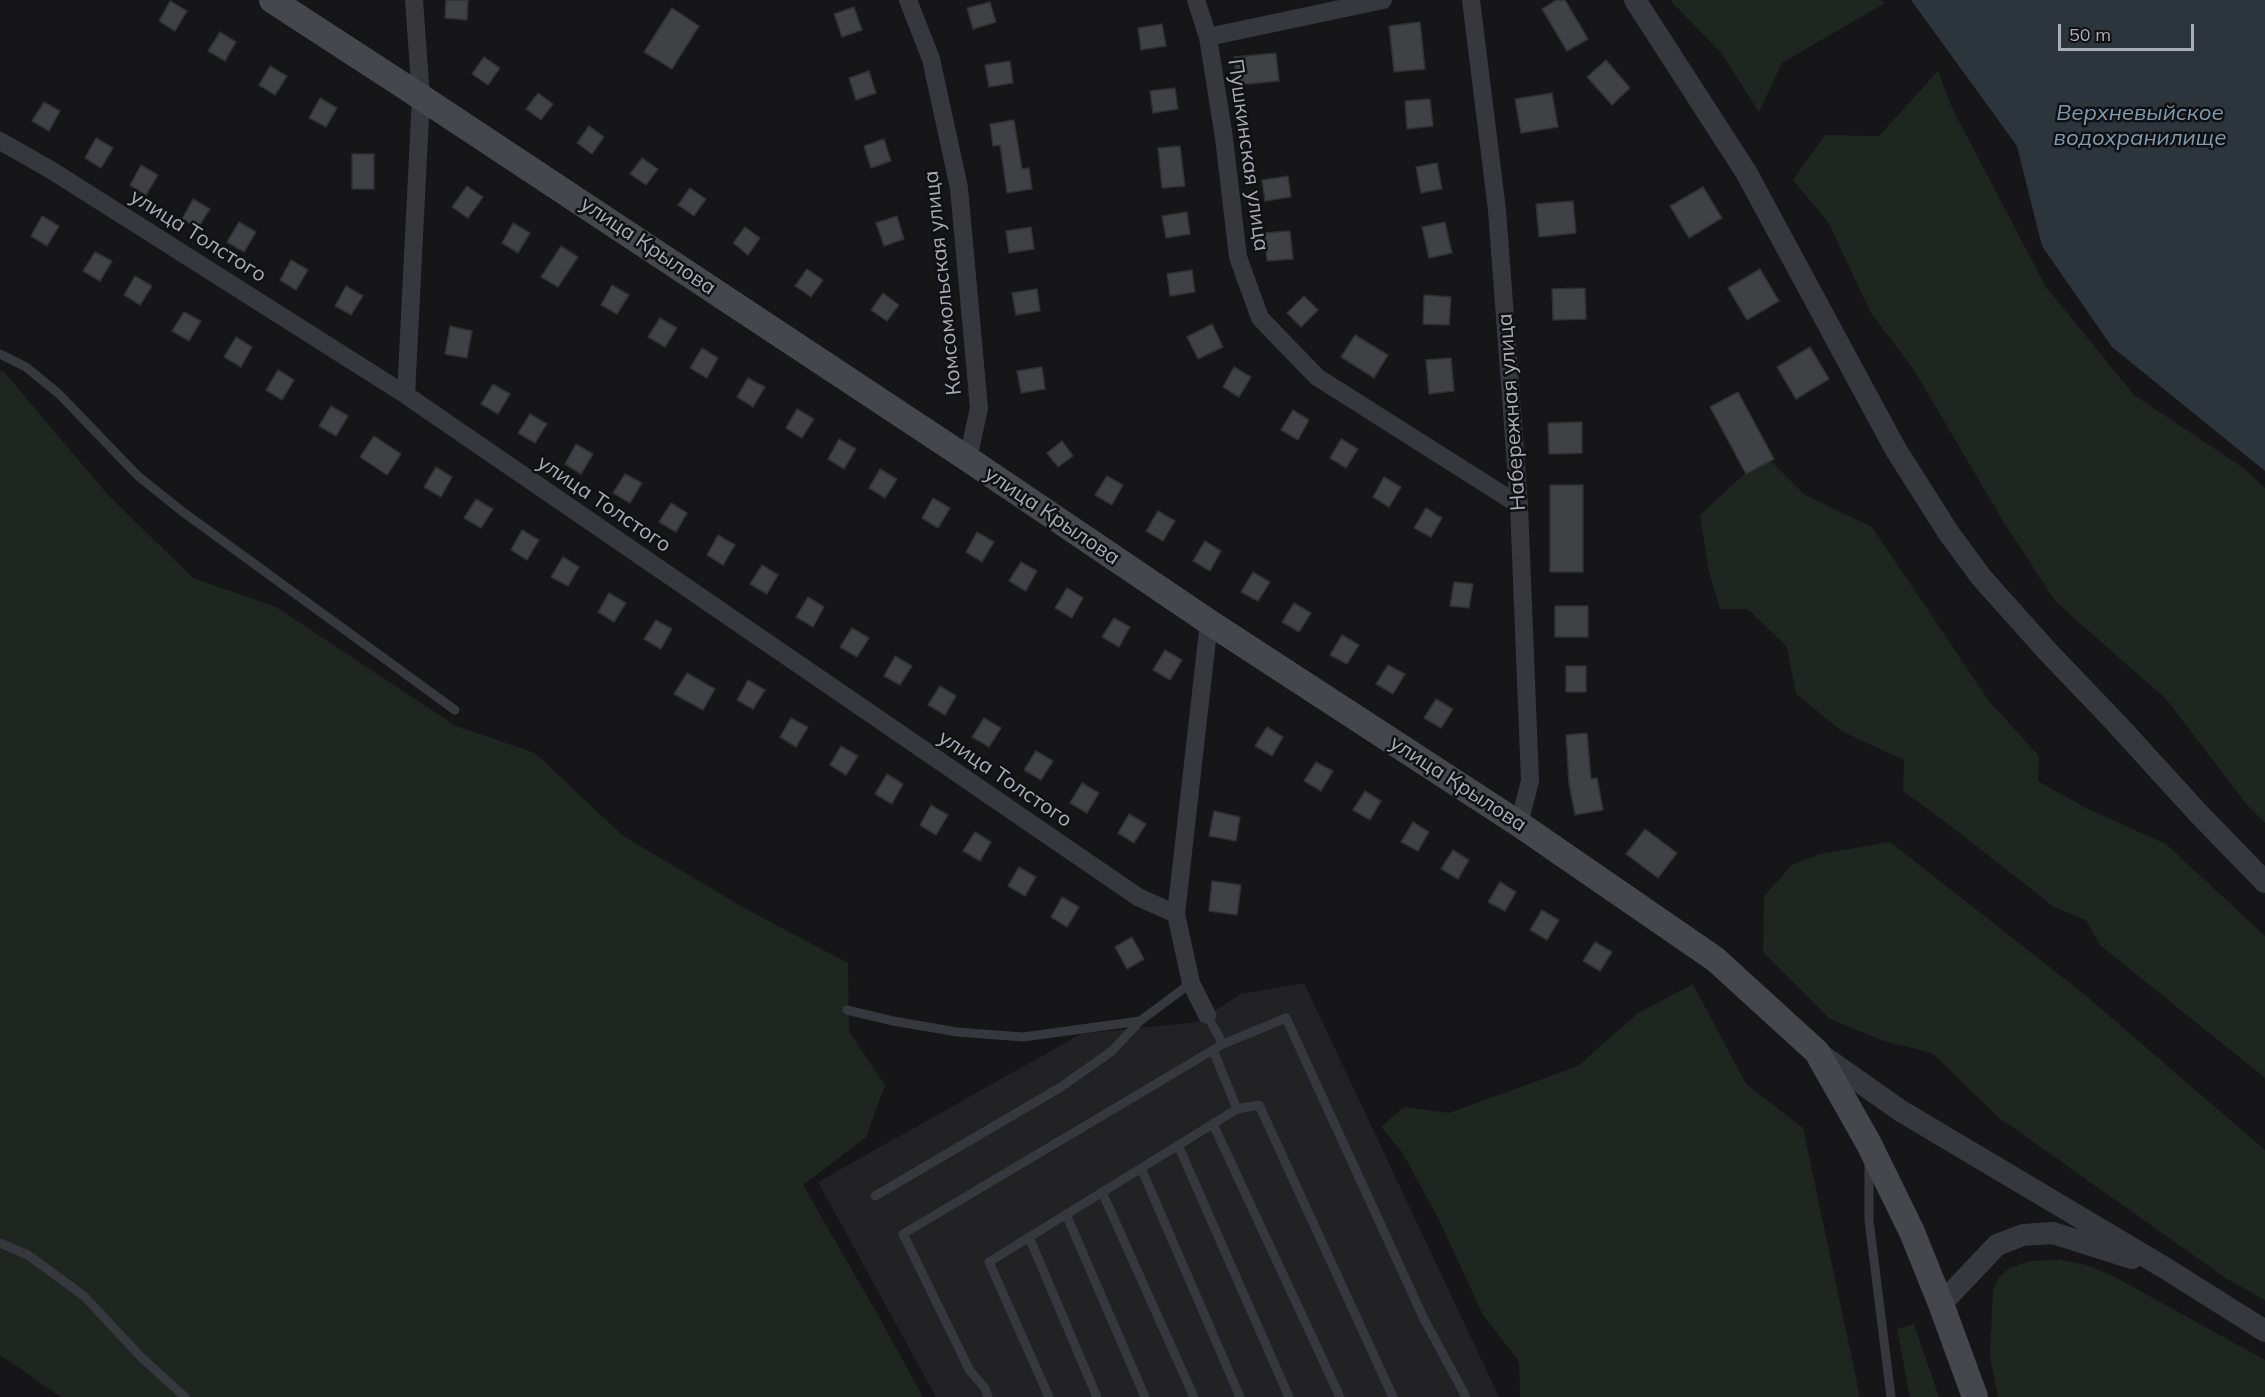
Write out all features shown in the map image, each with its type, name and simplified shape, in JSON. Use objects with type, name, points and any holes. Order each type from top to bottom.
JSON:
[{"type":"main road","name":"улица Крылова","points":[[272,0],[968,459],[1209,622],[1519,824],[1715,959],[1817,1052],[1869,1144],[1912,1232],[1976,1397]]},
{"type":"street","points":[[406,395],[421,97],[414,0]]},
{"type":"street","name":"Комсомольская улица","points":[[908,0],[931,59],[959,188],[979,408],[968,459]]},
{"type":"street","name":"Пушкинская улица","points":[[1196,0],[1208,37],[1224,138],[1238,257],[1260,318],[1317,376],[1519,506]]},
{"type":"street","points":[[1208,37],[1383,0]]},
{"type":"street","name":"Набережная улица","points":[[1471,0],[1497,210],[1519,506],[1530,781],[1519,824]]},
{"type":"street","points":[[1635,0],[1746,172],[1896,450],[1948,532],[1980,577],[2198,813],[2265,882]]},
{"type":"street","name":"улица Толстого","points":[[0,141],[51,170],[406,395],[1138,897],[1176,914]]},
{"type":"street","points":[[1208,1015],[1191,983],[1176,914],[1209,622]]},
{"type":"street","points":[[1817,1052],[1901,1111],[2165,1268],[2265,1332]]},
{"type":"street","points":[[1941,1304],[1997,1245],[2023,1235],[2053,1233],[2165,1268]]},
{"type":"lane","points":[[0,354],[26,367],[59,394],[138,476],[183,512],[455,710]]},
{"type":"lane","points":[[875,1196],[1061,1088],[1112,1051],[1140,1021],[1191,983]]},
{"type":"lane","points":[[847,1010],[957,1032],[1023,1037],[1140,1021]]},
{"type":"lane","points":[[1208,1015],[1223,1044]]},
{"type":"lane","points":[[988,1397],[985,1388],[970,1371],[903,1234],[1223,1044],[1286,1018],[1424,1319],[1466,1397]]},
{"type":"lane","points":[[1213,1050],[1236,1109]]},
{"type":"lane","points":[[1049,1397],[989,1262],[1236,1109],[1259,1105],[1393,1397]]},
{"type":"lane","points":[[1213,1124],[1340,1397]]},
{"type":"lane","points":[[1869,1144],[1869,1220],[1891,1397]]},
{"type":"lane","points":[[1178,1145],[1289,1397]]},
{"type":"lane","points":[[1141,1168],[1240,1397]]},
{"type":"lane","points":[[1102,1192],[1194,1397]]},
{"type":"lane","points":[[1066,1214],[1145,1397]]},
{"type":"lane","points":[[1029,1237],[1097,1397]]},
{"type":"lane","points":[[0,1243],[28,1256],[84,1296],[141,1357],[185,1397]]},
{"type":"shaded area","points":[[1670,0],[1882,0],[1885,3],[1782,63],[1759,112],[1723,55]]},
{"type":"shaded area","points":[[1938,71],[1952,108],[2046,287],[2134,395],[2245,469],[2265,488],[2265,823],[2248,806],[2166,699],[2056,602],[2003,521],[1914,370],[1871,313],[1828,222],[1793,180],[1825,135],[1879,136]]},
{"type":"shaded area","points":[[0,371],[5,373],[107,494],[193,578],[276,607],[456,726],[535,753],[622,835],[746,909],[848,963],[849,1032],[885,1085],[866,1137],[803,1185],[923,1397],[61,1397],[0,1355]]},
{"type":"shaded area","points":[[1765,455],[1805,495],[1872,527],[1989,701],[2039,756],[2038,781],[2086,808],[2166,844],[2265,936],[2265,1078],[2100,945],[2086,920],[2054,907],[1903,791],[1904,760],[1843,732],[1796,694],[1787,647],[1748,609],[1720,609],[1708,568],[1700,515]]},
{"type":"shaded area","points":[[1890,842],[2084,994],[2265,1150],[2265,1300],[2227,1279],[1998,1117],[1932,1053],[1884,1041],[1830,1019],[1763,952],[1764,896],[1792,865],[1820,854]]},
{"type":"shaded area","points":[[1304,983],[1499,1397],[936,1397],[818,1182],[1081,1034],[1197,1022],[1241,994]]},
{"type":"shaded area","points":[[1693,984],[1746,1084],[1803,1128],[1860,1397],[1520,1397],[1519,1361],[1483,1315],[1439,1220],[1402,1152],[1381,1127],[1404,1107],[1449,1113],[1578,1066],[1638,1013]]},
{"type":"shaded area","points":[[2061,1260],[2087,1265],[2113,1276],[2265,1360],[2265,1397],[1998,1397],[1990,1357],[1993,1289],[1999,1277],[2009,1268],[2030,1261]]},
{"type":"shaded area","points":[[1914,1324],[1939,1397],[1910,1397],[1897,1329]]},
{"type":"water","name":"Верхневыйское водохранилище","points":[[1911,0],[2265,0],[2265,471],[2112,347],[2042,246],[2017,146]]},
{"type":"building","points":[[446,0],[468,0],[467,20],[445,18]]},
{"type":"building","points":[[1556,0],[1565,0],[1588,39],[1567,51],[1542,9]]},
{"type":"building","points":[[170,1],[187,11],[175,31],[159,21]]},
{"type":"building","points":[[990,2],[996,22],[973,29],[967,8]]},
{"type":"building","points":[[854,7],[862,30],[842,37],[834,14]]},
{"type":"building","points":[[672,8],[699,26],[672,69],[644,52]]},
{"type":"building","points":[[1420,22],[1425,69],[1394,72],[1389,26]]},
{"type":"building","points":[[1162,24],[1166,46],[1141,50],[1138,28]]},
{"type":"building","points":[[220,32],[236,42],[225,61],[208,51]]},
{"type":"building","points":[[1276,53],[1279,81],[1237,85],[1234,57]]},
{"type":"building","points":[[484,57],[500,68],[488,85],[472,74]]},
{"type":"building","points":[[1606,60],[1630,88],[1612,105],[1587,77]]},
{"type":"building","points":[[1010,61],[1013,83],[989,87],[985,65]]},
{"type":"building","points":[[270,66],[287,76],[275,95],[259,85]]},
{"type":"building","points":[[869,71],[876,93],[856,100],[849,78]]},
{"type":"building","points":[[1175,88],[1178,109],[1153,113],[1150,91]]},
{"type":"building","points":[[538,93],[553,104],[541,120],[526,109]]},
{"type":"building","points":[[1552,93],[1558,127],[1521,133],[1515,99]]},
{"type":"building","points":[[320,98],[337,108],[326,127],[309,118]]},
{"type":"building","points":[[1430,99],[1433,126],[1407,129],[1405,101]]},
{"type":"building","points":[[44,102],[60,111],[49,131],[32,121]]},
{"type":"building","points":[[1014,120],[1022,169],[1029,168],[1032,189],[1007,193],[1000,145],[993,146],[990,124]]},
{"type":"building","points":[[589,126],[604,137],[592,154],[577,143]]},
{"type":"building","points":[[96,138],[113,148],[101,168],[85,158]]},
{"type":"building","points":[[884,139],[891,161],[871,168],[864,146]]},
{"type":"building","points":[[1180,146],[1185,186],[1162,188],[1158,148]]},
{"type":"building","points":[[352,154],[374,154],[374,189],[352,189]]},
{"type":"building","points":[[642,158],[658,169],[646,185],[630,174]]},
{"type":"building","points":[[1437,163],[1442,189],[1421,193],[1416,167]]},
{"type":"building","points":[[141,165],[158,175],[146,195],[130,185]]},
{"type":"building","points":[[1288,176],[1291,197],[1265,201],[1262,180]]},
{"type":"building","points":[[467,186],[483,197],[468,218],[452,207]]},
{"type":"building","points":[[1703,187],[1722,218],[1689,238],[1670,206]]},
{"type":"building","points":[[690,188],[706,199],[694,216],[678,205]]},
{"type":"building","points":[[193,199],[210,209],[198,228],[182,219]]},
{"type":"building","points":[[1573,201],[1576,233],[1539,237],[1536,204]]},
{"type":"building","points":[[1187,212],[1190,234],[1166,238],[1162,216]]},
{"type":"building","points":[[42,216],[59,226],[47,246],[31,236]]},
{"type":"building","points":[[897,216],[904,239],[884,246],[876,223]]},
{"type":"building","points":[[239,222],[256,232],[244,252],[227,242]]},
{"type":"building","points":[[1445,222],[1452,253],[1429,258],[1422,227]]},
{"type":"building","points":[[513,223],[530,233],[518,253],[502,243]]},
{"type":"building","points":[[745,227],[760,238],[748,255],[733,243]]},
{"type":"building","points":[[1031,227],[1034,249],[1009,253],[1006,231]]},
{"type":"building","points":[[1290,231],[1293,259],[1267,261],[1264,233]]},
{"type":"building","points":[[561,246],[578,257],[558,287],[541,277]]},
{"type":"building","points":[[95,252],[112,261],[100,281],[83,271]]},
{"type":"building","points":[[291,260],[308,270],[296,290],[280,280]]},
{"type":"building","points":[[807,269],[823,280],[811,297],[795,286]]},
{"type":"building","points":[[1760,269],[1779,301],[1747,320],[1728,288]]},
{"type":"building","points":[[1192,270],[1195,292],[1170,296],[1167,274]]},
{"type":"building","points":[[135,276],[152,286],[140,305],[124,295]]},
{"type":"building","points":[[612,285],[629,295],[617,314],[601,305]]},
{"type":"building","points":[[346,286],[363,296],[351,315],[335,306]]},
{"type":"building","points":[[1585,288],[1586,319],[1553,320],[1552,289]]},
{"type":"building","points":[[1037,289],[1040,311],[1016,315],[1012,293]]},
{"type":"building","points":[[883,293],[899,305],[887,321],[871,310]]},
{"type":"building","points":[[1424,295],[1451,297],[1449,325],[1423,324]]},
{"type":"building","points":[[1304,296],[1318,310],[1301,327],[1287,313]]},
{"type":"building","points":[[184,312],[201,321],[189,341],[172,331]]},
{"type":"building","points":[[660,318],[677,328],[665,347],[648,337]]},
{"type":"building","points":[[1212,324],[1223,347],[1198,359],[1187,337]]},
{"type":"building","points":[[450,326],[472,331],[467,358],[445,354]]},
{"type":"building","points":[[1355,335],[1388,355],[1374,378],[1341,357]]},
{"type":"building","points":[[236,337],[252,347],[241,367],[224,357]]},
{"type":"building","points":[[1810,347],[1829,379],[1796,399],[1777,367]]},
{"type":"building","points":[[702,348],[718,358],[707,378],[690,368]]},
{"type":"building","points":[[1451,358],[1454,391],[1429,394],[1426,360]]},
{"type":"building","points":[[1042,367],[1045,389],[1021,393],[1017,371]]},
{"type":"building","points":[[1234,367],[1251,377],[1239,397],[1223,387]]},
{"type":"building","points":[[278,370],[294,380],[282,400],[266,390]]},
{"type":"building","points":[[748,378],[765,387],[753,407],[737,397]]},
{"type":"building","points":[[493,384],[510,394],[498,414],[481,404]]},
{"type":"building","points":[[1738,392],[1774,459],[1746,474],[1710,407]]},
{"type":"building","points":[[331,406],[348,416],[336,436],[319,426]]},
{"type":"building","points":[[797,409],[814,419],[802,438],[786,428]]},
{"type":"building","points":[[1293,410],[1309,420],[1298,440],[1281,430]]},
{"type":"building","points":[[530,414],[547,424],[535,443],[518,433]]},
{"type":"building","points":[[1582,422],[1582,453],[1549,454],[1548,423]]},
{"type":"building","points":[[374,436],[401,454],[387,475],[360,457]]},
{"type":"building","points":[[839,439],[856,449],[844,469],[828,459]]},
{"type":"building","points":[[1341,439],[1358,449],[1346,468],[1330,458]]},
{"type":"building","points":[[1062,441],[1073,456],[1058,467],[1047,453]]},
{"type":"building","points":[[576,444],[593,454],[581,474],[565,464]]},
{"type":"building","points":[[436,467],[452,477],[441,497],[424,487]]},
{"type":"building","points":[[880,469],[897,479],[885,498],[869,488]]},
{"type":"building","points":[[625,474],[642,483],[630,503],[613,493]]},
{"type":"building","points":[[1107,476],[1123,485],[1112,505],[1095,495]]},
{"type":"building","points":[[1384,477],[1401,487],[1389,507],[1373,497]]},
{"type":"building","points":[[1550,485],[1583,485],[1583,572],[1550,572]]},
{"type":"building","points":[[933,498],[950,508],[938,528],[922,518]]},
{"type":"building","points":[[476,499],[493,509],[481,528],[464,518]]},
{"type":"building","points":[[671,503],[687,513],[676,532],[659,522]]},
{"type":"building","points":[[1426,508],[1442,518],[1431,537],[1414,528]]},
{"type":"building","points":[[1158,511],[1175,521],[1163,541],[1146,531]]},
{"type":"building","points":[[522,530],[539,540],[527,560],[511,550]]},
{"type":"building","points":[[977,532],[994,542],[982,562],[966,552]]},
{"type":"building","points":[[718,535],[735,545],[723,565],[707,555]]},
{"type":"building","points":[[1205,541],[1221,551],[1210,571],[1193,561]]},
{"type":"building","points":[[563,557],[579,567],[568,586],[551,577]]},
{"type":"building","points":[[1021,562],[1037,571],[1026,591],[1009,581]]},
{"type":"building","points":[[762,565],[778,575],[767,594],[750,584]]},
{"type":"building","points":[[1253,572],[1270,582],[1258,601],[1241,592]]},
{"type":"building","points":[[1454,582],[1473,584],[1469,608],[1450,606]]},
{"type":"building","points":[[1067,588],[1083,598],[1072,618],[1055,608]]},
{"type":"building","points":[[609,593],[626,603],[614,622],[598,612]]},
{"type":"building","points":[[808,597],[824,607],[813,627],[796,617]]},
{"type":"building","points":[[1294,603],[1311,613],[1299,632],[1282,622]]},
{"type":"building","points":[[1555,606],[1588,606],[1588,637],[1555,637]]},
{"type":"building","points":[[1114,618],[1130,627],[1119,647],[1102,637]]},
{"type":"building","points":[[656,620],[672,629],[661,649],[644,639]]},
{"type":"building","points":[[852,628],[869,638],[857,657],[840,647]]},
{"type":"building","points":[[1342,635],[1359,645],[1347,664],[1330,655]]},
{"type":"building","points":[[1165,650],[1182,660],[1170,680],[1153,670]]},
{"type":"building","points":[[895,656],[912,666],[900,685],[884,676]]},
{"type":"building","points":[[1388,665],[1405,674],[1393,694],[1376,684]]},
{"type":"building","points":[[1566,666],[1586,666],[1586,692],[1566,692]]},
{"type":"building","points":[[687,673],[715,689],[703,710],[674,694]]},
{"type":"building","points":[[748,680],[765,690],[753,709],[737,700]]},
{"type":"building","points":[[940,686],[956,696],[945,715],[928,705]]},
{"type":"building","points":[[1436,699],[1453,709],[1441,728],[1424,718]]},
{"type":"building","points":[[791,718],[808,727],[796,747],[780,737]]},
{"type":"building","points":[[984,718],[1001,728],[989,747],[972,737]]},
{"type":"building","points":[[1267,727],[1283,737],[1272,756],[1255,746]]},
{"type":"building","points":[[1587,733],[1591,779],[1597,778],[1603,810],[1575,815],[1569,783],[1566,735]]},
{"type":"building","points":[[841,746],[858,756],[846,775],[830,765]]},
{"type":"building","points":[[1036,751],[1053,761],[1041,780],[1024,770]]},
{"type":"building","points":[[1316,762],[1333,771],[1321,791],[1304,781]]},
{"type":"building","points":[[887,774],[903,784],[892,804],[875,794]]},
{"type":"building","points":[[1082,783],[1099,793],[1087,813],[1070,803]]},
{"type":"building","points":[[1365,791],[1381,801],[1370,820],[1353,810]]},
{"type":"building","points":[[931,805],[948,815],[936,835],[920,825]]},
{"type":"building","points":[[1214,811],[1240,817],[1236,841],[1209,836]]},
{"type":"building","points":[[1129,814],[1146,824],[1134,843],[1118,833]]},
{"type":"building","points":[[1413,822],[1429,832],[1418,851],[1401,842]]},
{"type":"building","points":[[1645,829],[1677,853],[1658,878],[1626,854]]},
{"type":"building","points":[[975,832],[991,842],[980,861],[963,851]]},
{"type":"building","points":[[1453,850],[1469,860],[1458,879],[1441,869]]},
{"type":"building","points":[[1019,867],[1036,877],[1025,896],[1008,886]]},
{"type":"building","points":[[1212,881],[1241,885],[1237,915],[1209,911]]},
{"type":"building","points":[[1500,882],[1516,892],[1505,911],[1488,902]]},
{"type":"building","points":[[1062,897],[1079,907],[1067,927],[1051,917]]},
{"type":"building","points":[[1542,910],[1559,920],[1547,940],[1530,930]]},
{"type":"building","points":[[1132,937],[1144,959],[1127,969],[1115,947]]},
{"type":"building","points":[[1595,942],[1612,952],[1600,971],[1583,961]]}]
